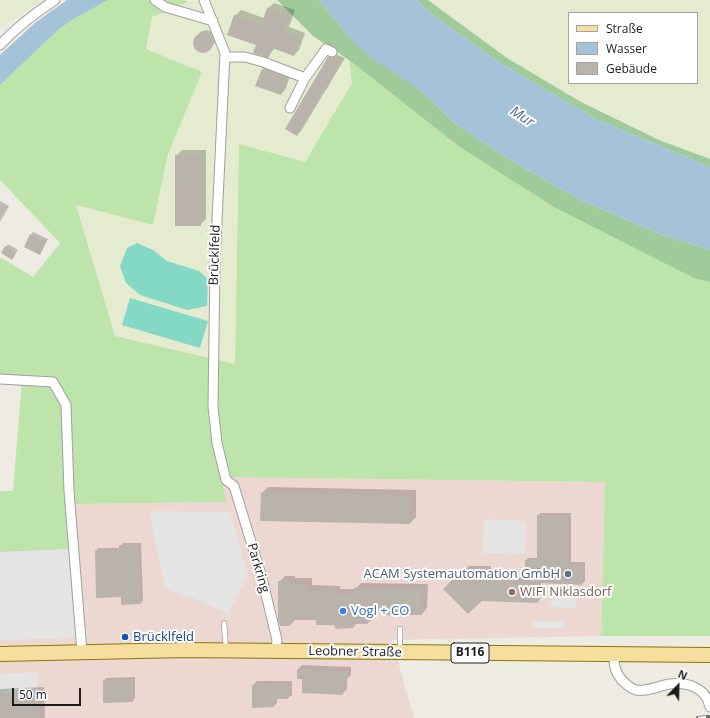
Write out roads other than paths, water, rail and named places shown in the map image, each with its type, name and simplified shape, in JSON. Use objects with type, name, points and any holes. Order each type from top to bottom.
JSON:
[{"type":"main road","name":"Leobner Straße","points":[[0,654],[276,651],[710,655]]},
{"type":"street","points":[[0,45],[35,14],[55,0]]},
{"type":"street","points":[[155,0],[165,7],[212,21]]},
{"type":"street","name":"Brücklfeld","points":[[204,0],[225,53],[214,263],[213,407],[217,443],[226,480],[234,486]]},
{"type":"street","points":[[290,108],[305,78],[326,49],[332,52]]},
{"type":"street","points":[[225,57],[245,57],[263,62],[305,78]]},
{"type":"street","points":[[0,379],[53,382],[66,405],[69,491],[82,652]]},
{"type":"street","name":"Parkring","points":[[234,486],[262,578],[277,640],[276,651]]},
{"type":"street","points":[[614,653],[614,666],[620,677],[628,686],[637,690],[652,689],[669,684],[696,686],[703,692],[709,702],[710,707]]},
{"type":"lane","points":[[224,623],[226,651]]},
{"type":"lane","points":[[400,629],[400,653]]},
{"type":"water","points":[[67,0],[108,0],[72,20],[58,30],[0,85],[0,55],[36,22]]},
{"type":"water","name":"Mur","points":[[319,0],[417,0],[433,15],[497,61],[596,119],[710,167],[710,250],[662,235],[578,199],[497,152],[452,121],[420,90],[367,55],[348,36]]},
{"type":"railway","points":[[698,718],[710,717]]},
{"type":"place","name":"ACAM Systemautomation GmbH","points":[[568,574]]},
{"type":"place","name":"WIFI Niklasdorf","points":[[512,592]]},
{"type":"place","name":"Vogl + CO","points":[[343,611]]},
{"type":"place","name":"Brücklfeld","points":[[125,637]]}]
